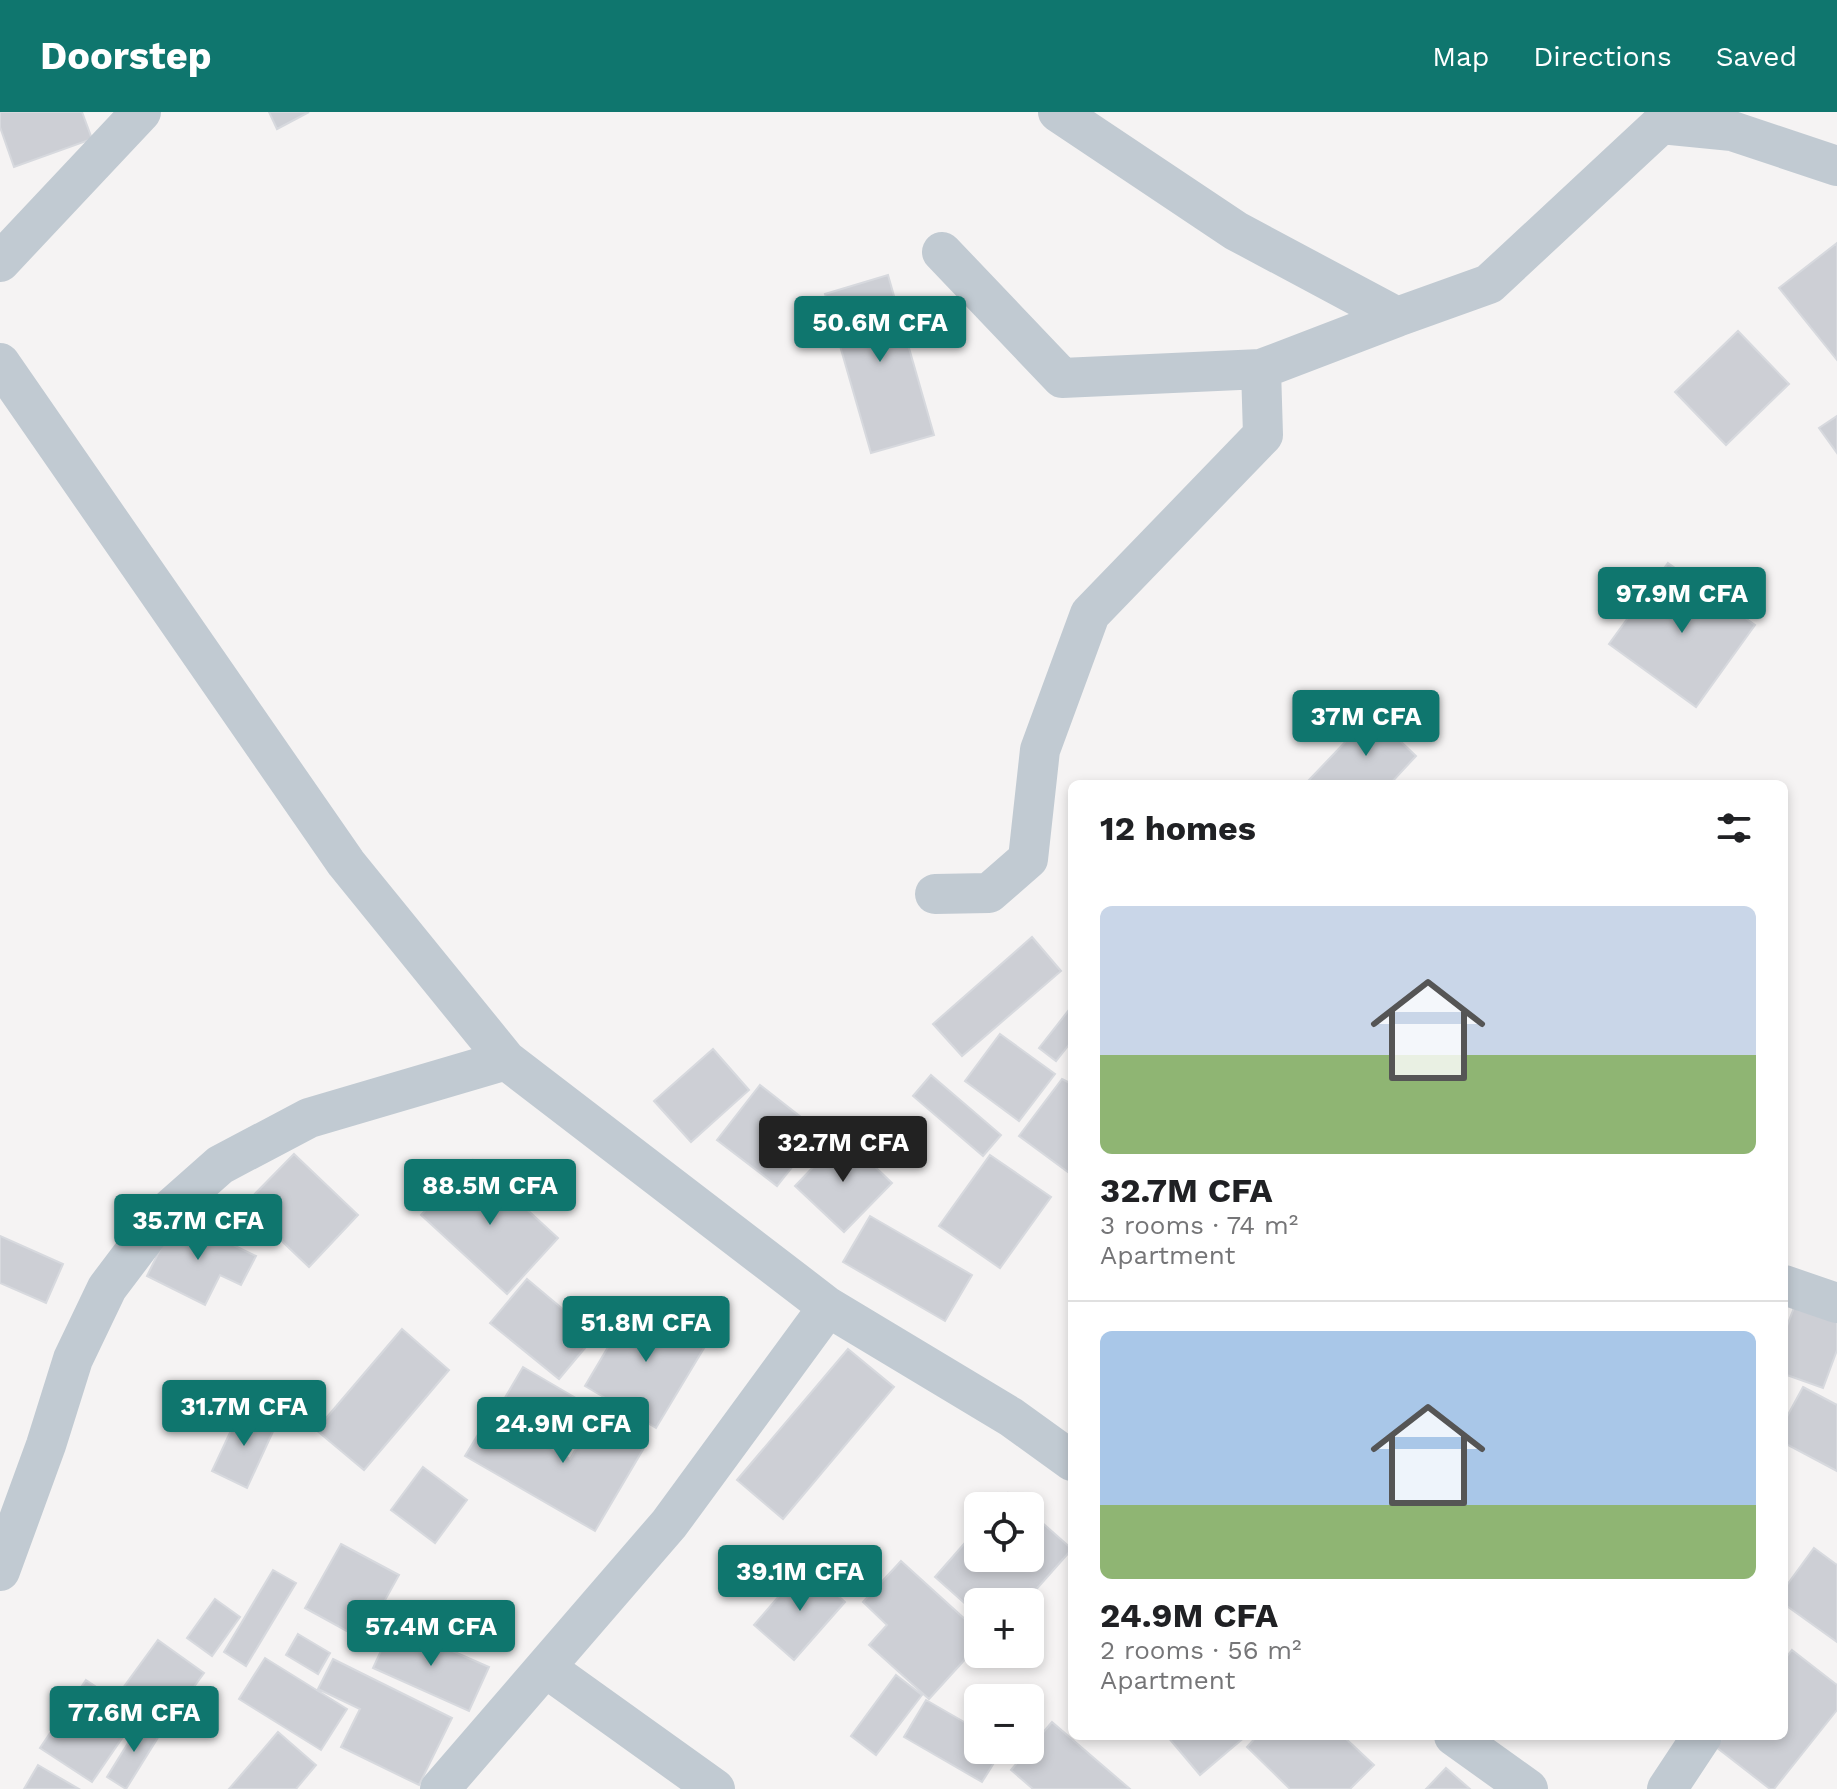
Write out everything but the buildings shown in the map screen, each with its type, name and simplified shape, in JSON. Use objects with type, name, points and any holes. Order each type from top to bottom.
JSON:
[{"type":"street","points":[[0,262],[141,112]]},
{"type":"street","points":[[1058,112],[1236,231],[1397,317]]},
{"type":"street","points":[[942,252],[1062,378],[1261,369],[1489,284],[1661,124],[1732,131],[1837,166]]},
{"type":"street","points":[[0,363],[346,863],[506,1060],[828,1307],[1011,1417],[1068,1458]]},
{"type":"street","points":[[935,894],[989,893],[1028,859],[1040,750],[1090,614],[1263,435],[1261,369]]},
{"type":"street","points":[[0,1571],[46,1445],[73,1359],[107,1288],[159,1219],[220,1165],[309,1118],[506,1060]]},
{"type":"street","points":[[1788,1286],[1837,1303]]},
{"type":"street","points":[[440,1789],[669,1524],[828,1307]]},
{"type":"street","points":[[546,1668],[715,1789]]},
{"type":"street","points":[[1460,1740],[1528,1789]]},
{"type":"street","points":[[1667,1789],[1699,1740]]}]
